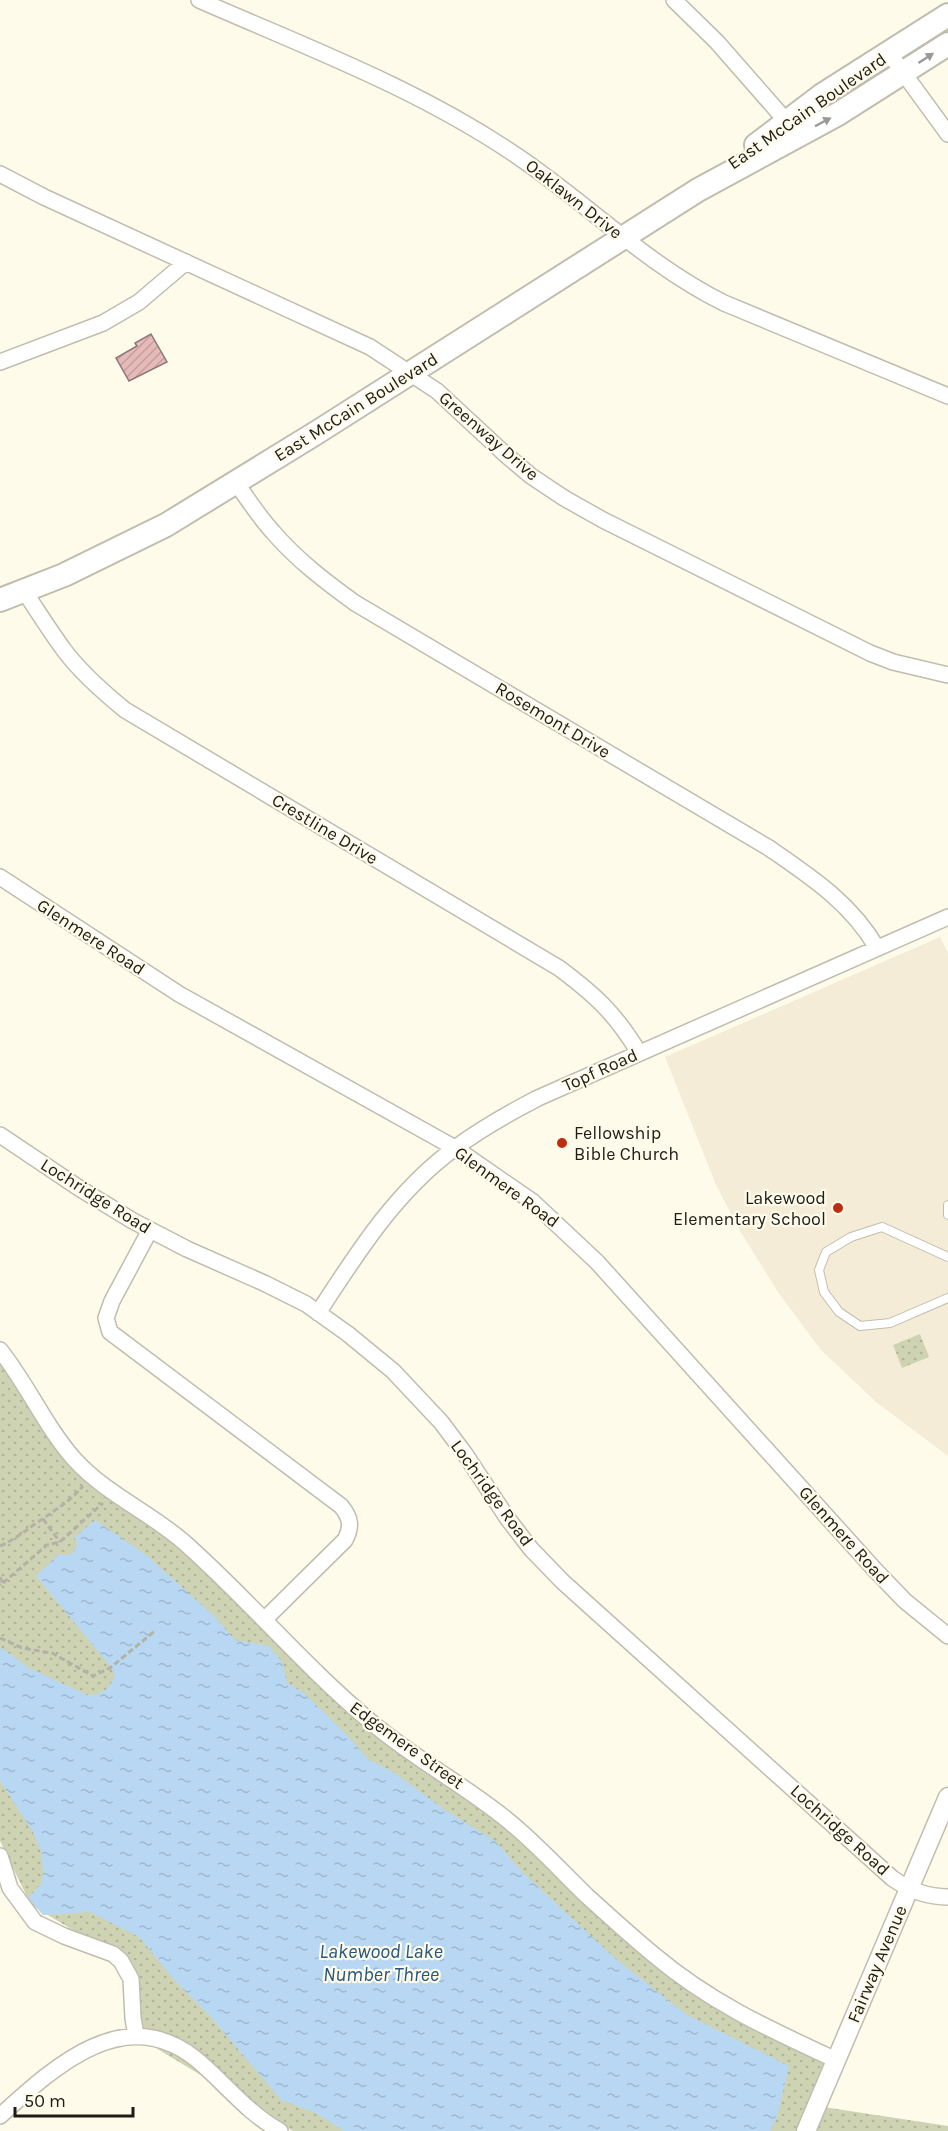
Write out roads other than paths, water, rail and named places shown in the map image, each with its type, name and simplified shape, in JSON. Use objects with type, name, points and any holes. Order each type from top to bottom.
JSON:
[{"type":"main road","name":"East McCain Boulevard","points":[[698,190],[822,95],[948,15]]},
{"type":"main road","name":"East McCain Boulevard","points":[[0,600],[120,549],[165,525],[236,483],[698,190],[838,114],[948,44]]},
{"type":"street","name":"Oaklawn Drive","points":[[199,0],[434,106],[475,129],[552,181],[675,276],[724,303],[948,396]]},
{"type":"street","points":[[674,0],[717,42],[788,122]]},
{"type":"street","points":[[889,52],[948,134]]},
{"type":"street","name":"Greenway Drive","points":[[0,174],[44,197],[361,342],[437,391],[522,469],[564,498],[603,519],[870,653],[893,662],[948,675]]},
{"type":"street","points":[[0,362],[103,323],[139,302],[186,262]]},
{"type":"street","name":"Rosemont Drive","points":[[236,483],[274,534],[326,582],[355,603],[769,848],[810,876],[840,901],[861,922],[877,948]]},
{"type":"street","name":"Crestline Drive","points":[[24,591],[64,650],[101,690],[125,710],[559,968],[580,984],[619,1021],[639,1053]]},
{"type":"street","name":"Glenmere Road","points":[[0,877],[179,994],[455,1148],[533,1202],[597,1262],[876,1571],[905,1601],[948,1636]]},
{"type":"street","name":"Topf Road","points":[[318,1313],[357,1252],[384,1216],[455,1148],[501,1118],[538,1098],[948,917]]},
{"type":"street","name":"Lochridge Road","points":[[0,1135],[79,1188],[150,1230],[306,1304],[348,1334],[415,1393],[465,1454],[531,1549],[563,1582],[892,1878],[909,1888],[936,1897],[948,1898]]},
{"type":"street","points":[[150,1230],[112,1302],[106,1318],[111,1332],[341,1506],[347,1513],[350,1524],[345,1540],[265,1619]]},
{"type":"street","name":"Edgemere Street","points":[[0,1350],[65,1447],[92,1476],[185,1543],[265,1619],[313,1670],[372,1723],[480,1797],[587,1896],[676,1972],[709,1996],[757,2024],[836,2060]]},
{"type":"street","name":"Fairway Avenue","points":[[806,2131],[948,1797]]},
{"type":"street","points":[[0,1857],[5,1876],[15,1895],[35,1922],[64,1936],[113,1954],[120,1961],[132,1979],[136,2036]]},
{"type":"street","points":[[0,2116],[61,2064],[108,2040],[136,2036],[151,2037],[178,2047],[196,2060],[260,2119],[280,2131]]},
{"type":"lane","points":[[948,1205],[948,1215]]},
{"type":"lane","points":[[948,1257],[882,1227],[850,1236],[826,1252],[819,1270],[824,1293],[839,1312],[860,1326],[890,1323],[948,1298]]},
{"type":"water","name":"Lakewood Lake Number Three","points":[[95,1520],[146,1555],[213,1615],[235,1640],[269,1646],[282,1662],[287,1683],[304,1693],[369,1760],[393,1772],[445,1810],[495,1841],[521,1871],[617,1960],[687,2015],[789,2066],[777,2117],[770,2131],[344,2131],[316,2113],[281,2100],[139,1937],[90,1912],[43,1915],[28,1898],[41,1884],[43,1873],[41,1851],[33,1832],[0,1781],[0,1647],[29,1668],[87,1695],[101,1693],[110,1685],[115,1676],[111,1667],[36,1576],[59,1554],[72,1553],[77,1542],[74,1538]]},
{"type":"place","name":"Fellowship Bible Church","points":[[562,1143]]},
{"type":"place","name":"Lakewood Elementary School","points":[[838,1208]]}]
